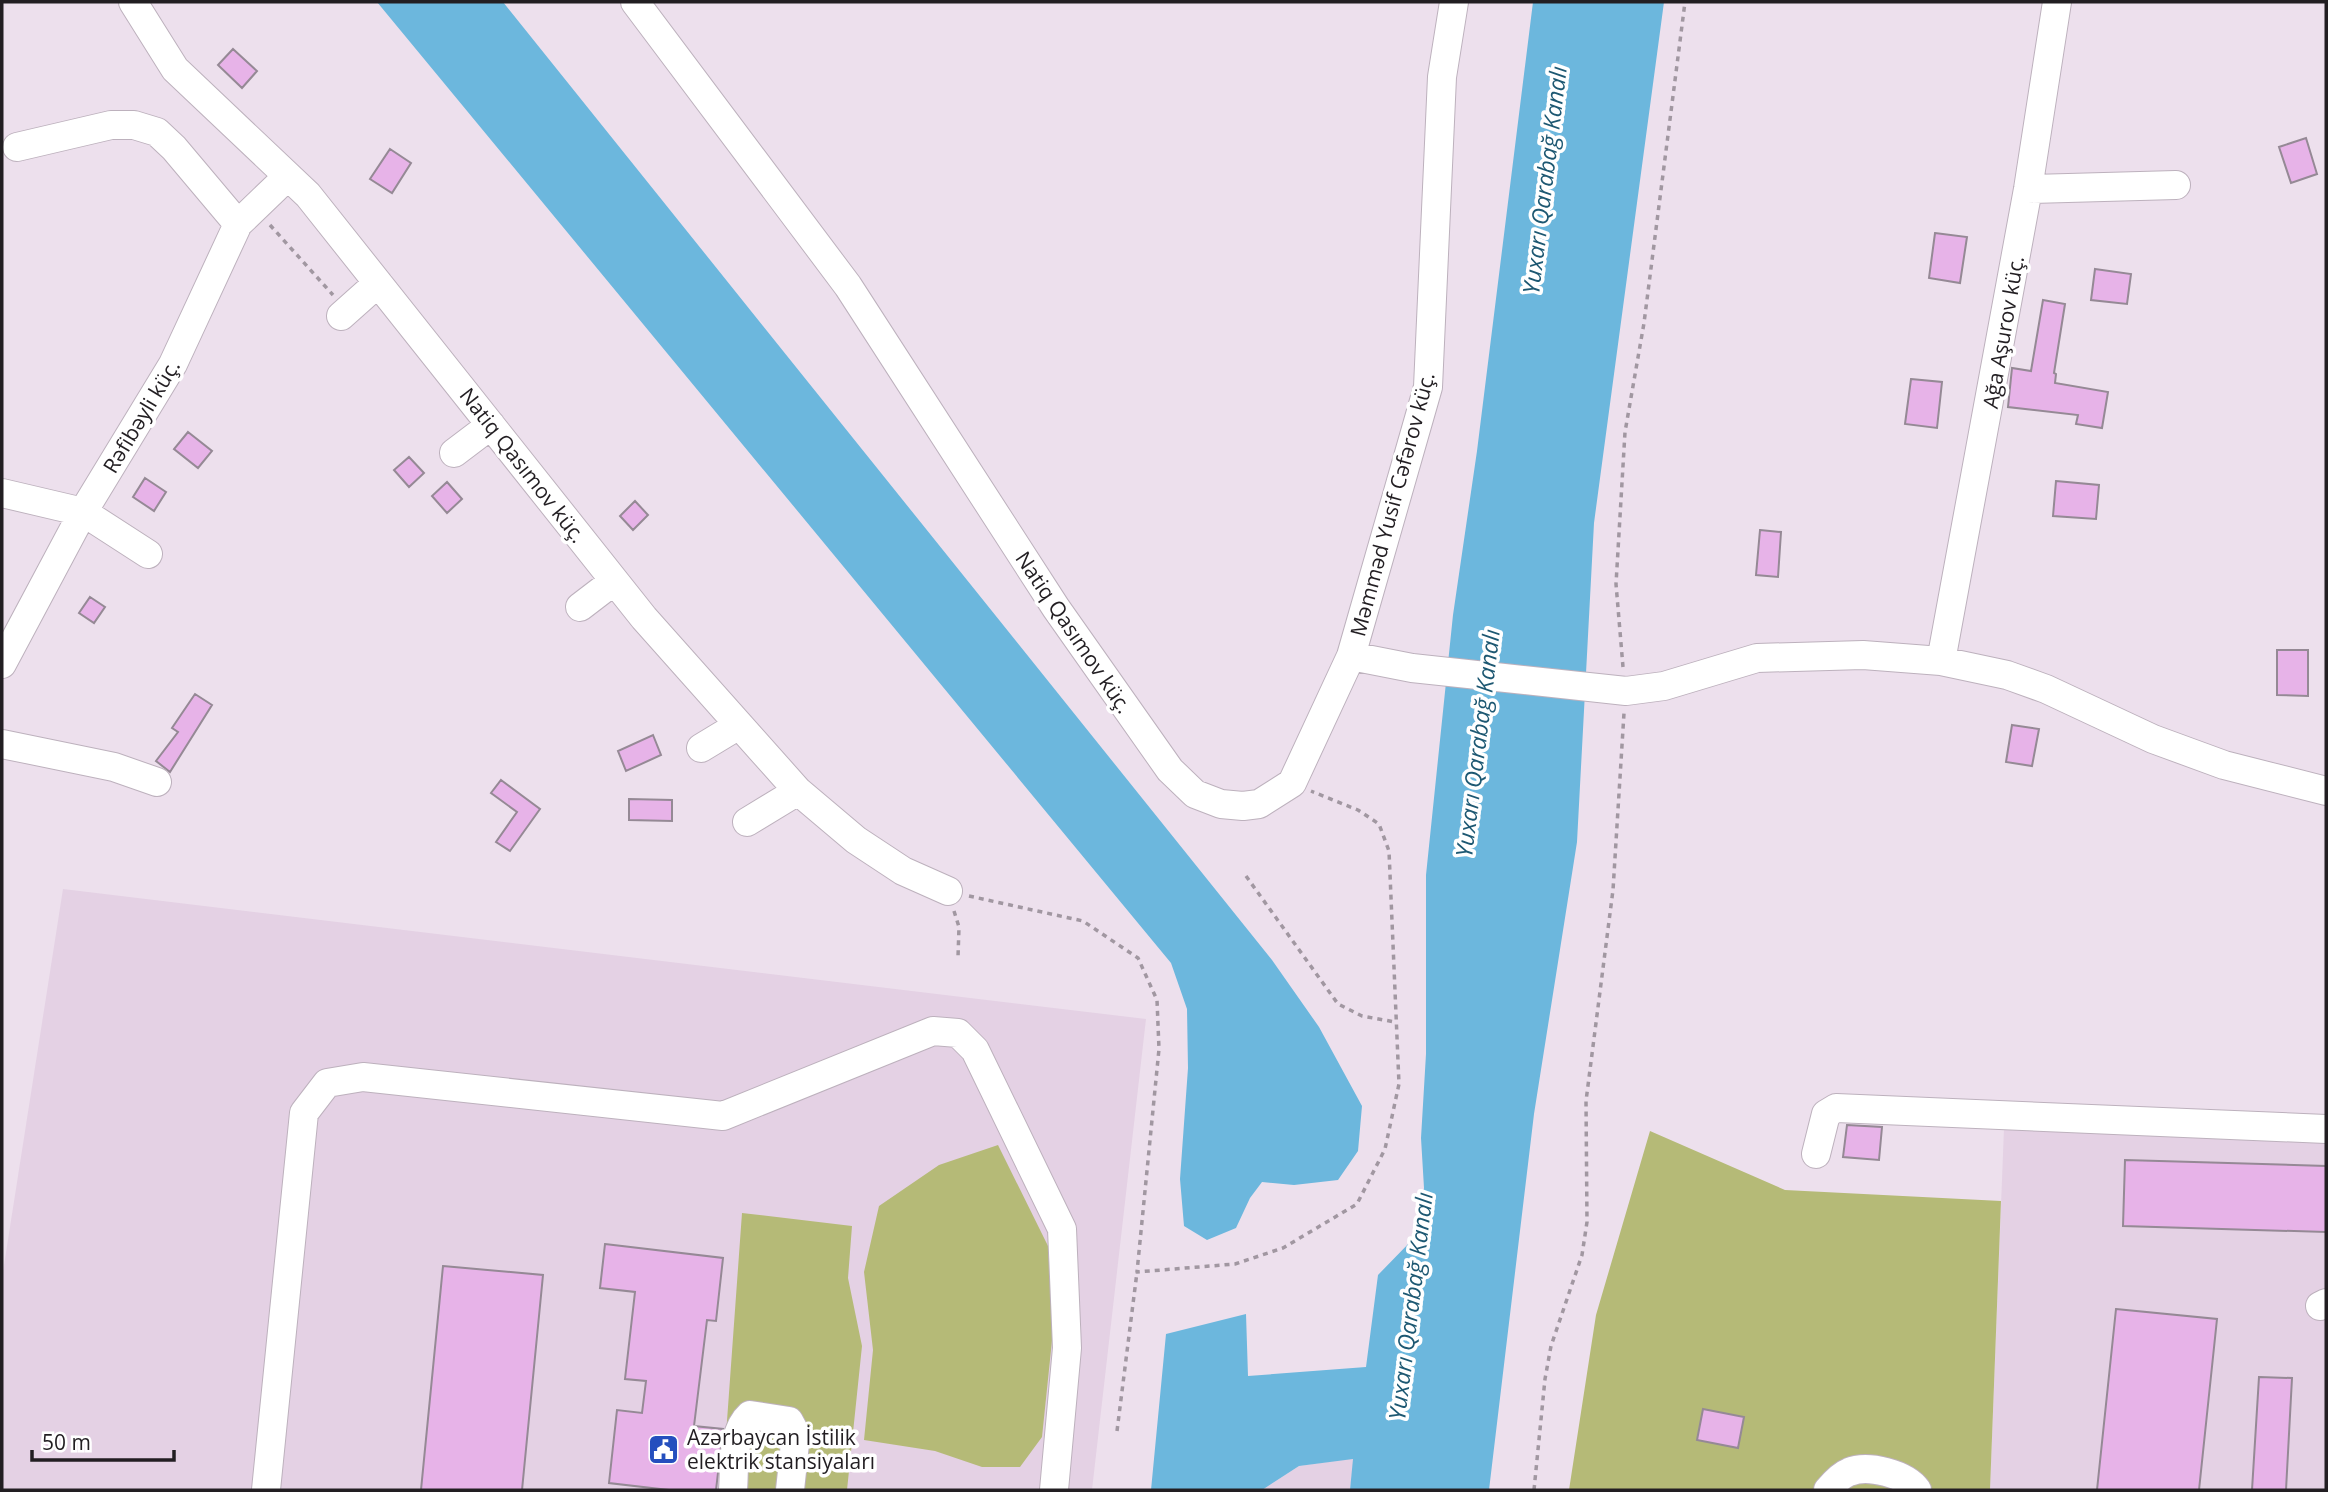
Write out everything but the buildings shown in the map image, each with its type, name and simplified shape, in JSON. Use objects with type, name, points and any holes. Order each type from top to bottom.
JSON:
[{"type":"street","name":"Natiq Qasımov küç.","points":[[133,2],[175,69],[309,195],[614,581],[798,791],[868,848],[903,871],[948,891]]},
{"type":"street","name":"Natiq Qasımov küç.","points":[[635,2],[848,286],[1055,608],[1170,770],[1195,793],[1221,804],[1259,804],[1292,783]]},
{"type":"street","name":"Məmməd Yusif Cəfərov küç.","points":[[1292,783],[1351,656],[1428,387],[1442,77],[1454,2]]},
{"type":"street","name":"Ağa Aşurov küç.","points":[[1941,661],[2028,189],[2057,2]]},
{"type":"street","points":[[17,147],[111,125],[134,125],[156,132],[246,216]]},
{"type":"street","name":"Rəfibəyli küç.","points":[[2,664],[83,512],[173,364],[246,216],[288,176]]},
{"type":"street","points":[[2028,189],[2176,185]]},
{"type":"street","points":[[340,308],[378,283]]},
{"type":"street","points":[[454,453],[491,425]]},
{"type":"street","points":[[2,493],[83,512],[148,554]]},
{"type":"street","points":[[580,607],[614,581]]},
{"type":"street","points":[[1351,656],[1412,668],[1626,691],[1664,686],[1756,658],[1863,655],[1941,661],[2007,675],[2046,689],[2153,739],[2224,765],[2326,791]]},
{"type":"street","points":[[701,748],[739,725]]},
{"type":"street","points":[[2,744],[114,767],[157,782]]},
{"type":"street","points":[[747,822],[798,791]]},
{"type":"street","points":[[266,1490],[304,1113],[327,1083],[363,1077],[723,1116],[933,1031],[958,1033],[975,1050],[1062,1229],[1067,1348],[1054,1490]]},
{"type":"street","points":[[1816,1154],[1826,1114],[1836,1108],[2326,1129]]},
{"type":"street","points":[[733,1490],[738,1434],[742,1423],[750,1415],[789,1420],[796,1434],[790,1490]]},
{"type":"street","points":[[1828,1490],[1850,1471],[1873,1471],[1898,1475],[1917,1490]]},
{"type":"path","points":[[1534,1490],[1547,1368],[1582,1255],[1587,1222],[1586,1101],[1613,890],[1626,691],[1616,584],[1625,432],[1644,323],[1685,2]]},
{"type":"path","points":[[246,216],[340,308]]},
{"type":"path","points":[[1137,1272],[1235,1264],[1283,1248],[1357,1204],[1385,1149],[1399,1084],[1389,851],[1379,824],[1358,810],[1292,783]]},
{"type":"path","points":[[1246,876],[1338,1004],[1362,1016],[1395,1022]]},
{"type":"path","points":[[958,957],[959,927],[948,891],[1083,920],[1138,958],[1157,1000],[1159,1049],[1137,1272],[1117,1431]]},
{"type":"shaded area","name":"Azərbaycan İstilik elektrik stansiyaları","points":[[63,889],[1146,1019],[1092,1490],[2,1490],[2,1278]]},
{"type":"shaded area","points":[[2004,1128],[2326,1142],[2326,1490],[1990,1490]]},
{"type":"shaded area","points":[[1354,1458],[1350,1490],[1262,1490],[1299,1466]]},
{"type":"green space","points":[[1650,1131],[1785,1190],[2001,1201],[1990,1490],[1569,1490],[1596,1315]]},
{"type":"green space","points":[[998,1145],[1048,1246],[1053,1331],[1042,1437],[1020,1467],[982,1467],[935,1451],[864,1440],[873,1350],[864,1272],[879,1206],[939,1165]]},
{"type":"green space","points":[[742,1213],[852,1226],[848,1278],[862,1346],[847,1490],[722,1490]]},
{"type":"water","points":[[377,2],[503,2],[1272,960],[1319,1027],[1362,1106],[1358,1151],[1338,1180],[1294,1185],[1262,1182],[1250,1198],[1236,1228],[1207,1240],[1184,1226],[1180,1179],[1188,1068],[1187,1009],[1171,963]]},
{"type":"water","name":"Yuxarı Qarabağ Kanalı","points":[[1533,2],[1664,2],[1594,523],[1577,842],[1534,1114],[1489,1490],[1350,1490],[1353,1459],[1299,1466],[1262,1490],[1151,1490],[1166,1334],[1246,1314],[1248,1376],[1366,1367],[1378,1275],[1413,1239],[1424,1188],[1421,1138],[1426,1054],[1426,875],[1453,615],[1477,451]]},
{"type":"place","name":"Azərbaycan İstilik elektrik stansiyaları","points":[[664,1449]]}]
